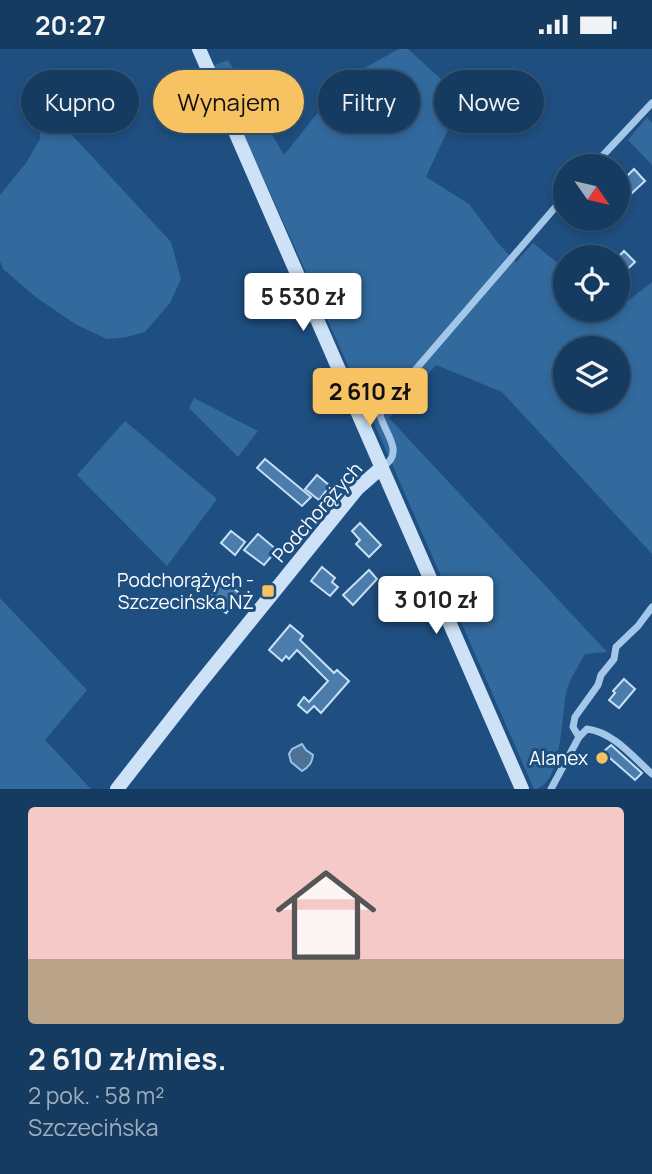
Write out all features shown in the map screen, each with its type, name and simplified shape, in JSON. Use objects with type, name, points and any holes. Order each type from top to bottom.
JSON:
[{"type":"main road","points":[[199,49],[522,789]]},
{"type":"main road","name":"Podchorążych","points":[[117,789],[204,677],[358,489],[381,468]]},
{"type":"street","points":[[604,154],[652,103]]},
{"type":"street","name":"Podchorążych","points":[[381,468],[392,461],[394,453],[393,444],[380,415],[385,405],[553,210]]},
{"type":"street","points":[[579,737],[573,727],[575,717],[614,659],[616,647],[638,626],[652,607]]},
{"type":"street","points":[[551,789],[579,737],[587,729],[609,736],[652,774]]},
{"type":"shaded area","points":[[399,49],[408,49],[434,73],[434,133],[446,133],[426,177],[469,204],[516,262],[533,243],[553,259],[553,322],[630,322],[630,299],[652,282],[652,554],[502,392],[436,365],[389,418],[607,652],[585,654],[573,676],[567,689],[556,762],[551,776],[543,785],[534,789],[243,133],[271,133],[284,155],[318,112],[318,133],[420,133],[420,70],[360,70]]},
{"type":"shaded area","points":[[228,60],[234,70],[215,70],[213,66]]},
{"type":"shaded area","points":[[647,117],[652,123],[652,165],[628,140]]},
{"type":"shaded area","points":[[40,133],[71,134],[171,242],[181,279],[170,303],[145,332],[107,339],[75,324],[37,298],[3,269],[0,261],[0,195],[26,163],[40,139]]},
{"type":"shaded area","points":[[194,398],[258,431],[238,457],[189,408]]},
{"type":"shaded area","points":[[125,421],[217,499],[167,566],[77,475]]},
{"type":"shaded area","points":[[0,598],[87,690],[45,740],[91,789],[0,789]]},
{"type":"shaded area","points":[[302,744],[313,755],[310,765],[302,771],[291,762],[289,754],[292,749]]},
{"type":"building","points":[[634,169],[645,181],[632,193],[630,191],[630,173]]},
{"type":"building","points":[[265,459],[311,497],[302,506],[257,468]]},
{"type":"building","points":[[317,475],[330,486],[319,500],[305,489]]},
{"type":"building","points":[[360,523],[381,545],[369,557],[356,544],[360,540],[352,531]]},
{"type":"building","points":[[231,531],[245,542],[235,555],[221,543]]},
{"type":"building","points":[[258,534],[277,550],[264,565],[244,550]]},
{"type":"building","points":[[322,567],[335,578],[332,582],[338,587],[330,596],[311,581]]},
{"type":"building","points":[[369,570],[377,579],[353,605],[343,595]]},
{"type":"building","points":[[224,580],[240,594],[226,613],[213,602],[216,598],[212,594]]},
{"type":"building","points":[[290,625],[303,636],[300,640],[334,673],[337,670],[349,681],[321,713],[314,706],[307,713],[298,705],[304,697],[309,702],[328,681],[297,650],[289,659],[286,656],[282,661],[269,650]]},
{"type":"building","points":[[624,679],[635,689],[619,708],[609,700]]},
{"type":"building","points":[[611,745],[642,773],[635,780],[603,752]]},
{"type":"place","name":"Podchorążych - Szczecińska NŻ","points":[[268,591]]},
{"type":"place","name":"Alanex","points":[[602,758]]}]
